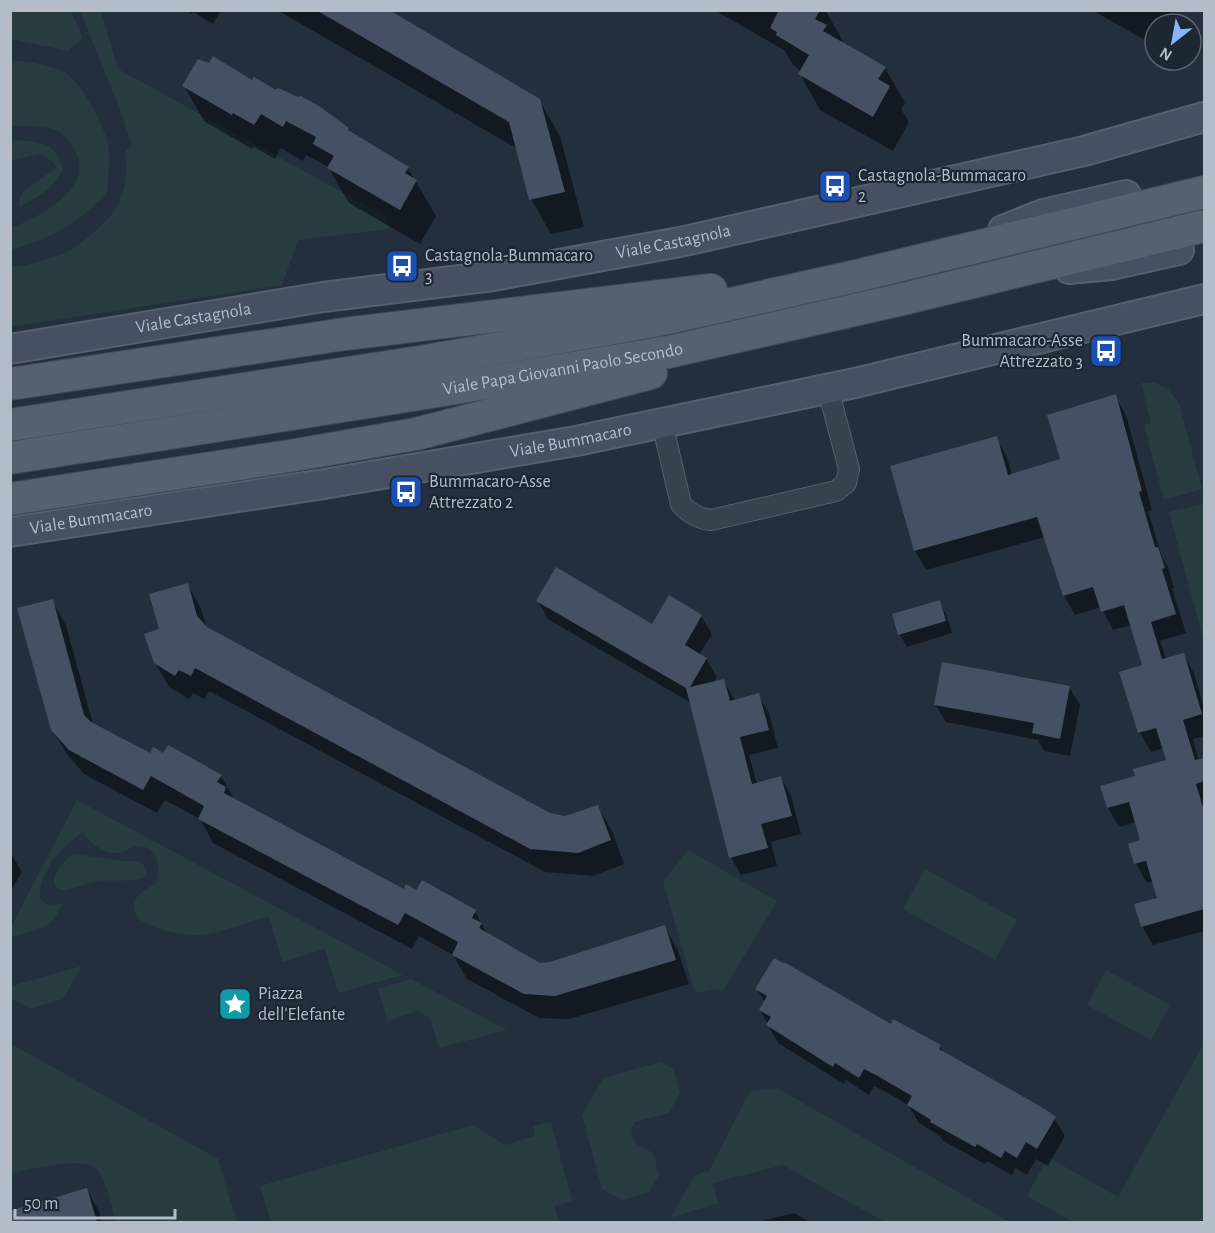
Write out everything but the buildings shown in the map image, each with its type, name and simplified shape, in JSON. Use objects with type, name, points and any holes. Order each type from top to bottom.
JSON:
[{"type":"main road","name":"Viale Castagnola","points":[[10,349],[323,297],[493,276],[680,242],[1084,151],[1204,117]]},
{"type":"main road","points":[[1165,194],[1204,170]]},
{"type":"main road","points":[[1165,194],[1204,192]]},
{"type":"main road","name":"Viale Papa Giovanni Paolo Secondo","points":[[10,425],[420,362],[648,322],[926,260],[1099,210],[1165,194]]},
{"type":"main road","points":[[1186,243],[1204,226]]},
{"type":"main road","name":"Viale Papa Giovanni Paolo Secondo","points":[[10,458],[413,395],[668,352],[995,277],[1186,243]]},
{"type":"main road","points":[[10,384],[345,334],[693,292],[856,276]]},
{"type":"main road","points":[[10,499],[290,456],[416,434],[640,376],[903,299]]},
{"type":"main road","name":"Viale Bummacaro","points":[[10,532],[324,484],[576,441],[828,389],[1198,301]]},
{"type":"street","points":[[662,423],[681,504],[686,510],[699,517],[711,520],[836,491],[846,483],[849,469],[828,389]]},
{"type":"green space","points":[[11,10],[71,11],[83,38],[68,51],[11,39]]},
{"type":"green space","points":[[80,11],[101,11],[118,69],[387,217],[388,229],[298,240],[282,285],[11,327],[11,266],[24,266],[76,247],[110,216],[118,204],[124,187],[125,150],[132,147],[122,114]]},
{"type":"green space","points":[[11,60],[51,67],[71,77],[85,94],[98,116],[106,137],[110,161],[107,191],[91,208],[73,223],[53,234],[11,250],[11,228],[39,215],[65,196],[77,179],[79,164],[75,150],[59,132],[42,127],[11,126]]},
{"type":"green space","points":[[11,141],[46,145],[56,154],[63,170],[44,192],[19,207],[20,197],[25,190],[56,168],[54,163],[41,154],[11,160]]},
{"type":"green space","points":[[1141,383],[1155,383],[1168,389],[1179,403],[1202,489],[1164,500],[1144,425],[1151,423]]},
{"type":"green space","points":[[1204,504],[1204,642],[1169,512]]},
{"type":"green space","points":[[77,800],[403,975],[338,993],[325,949],[282,962],[269,916],[201,935],[181,934],[155,928],[136,916],[134,907],[137,897],[156,883],[158,864],[154,852],[143,847],[112,853],[93,844],[83,832],[59,852],[43,878],[40,898],[50,905],[62,903],[54,919],[42,928],[11,937],[11,927]]},
{"type":"green space","points":[[688,850],[777,901],[723,991],[713,989],[695,993],[663,881]]},
{"type":"green space","points":[[74,854],[136,861],[143,864],[147,874],[138,879],[98,881],[61,890],[54,882],[57,871]]},
{"type":"green space","points":[[925,869],[1017,920],[995,960],[903,909]]},
{"type":"green space","points":[[82,966],[63,999],[30,1009],[11,998],[11,986]]},
{"type":"green space","points":[[1106,970],[1170,1005],[1151,1040],[1087,1005]]},
{"type":"green space","points":[[411,979],[507,1030],[439,1048],[430,1018],[417,1011],[388,1021],[378,989]]},
{"type":"green space","points":[[1204,1043],[1204,1222],[1073,1222],[1027,1196],[1048,1157],[1118,1197]]},
{"type":"green space","points":[[11,1044],[218,1159],[237,1222],[116,1222],[105,1184],[94,1167],[77,1163],[11,1173]]},
{"type":"green space","points":[[661,1062],[673,1069],[680,1093],[669,1113],[635,1122],[631,1129],[635,1143],[653,1153],[659,1175],[649,1192],[622,1200],[602,1189],[582,1115],[603,1078]]},
{"type":"green space","points":[[777,1088],[1010,1222],[885,1222],[783,1165],[713,1183],[718,1203],[670,1218],[695,1175],[709,1171],[750,1091]]},
{"type":"green space","points":[[551,1122],[572,1201],[554,1206],[559,1222],[271,1222],[260,1186],[473,1125],[505,1145],[535,1136],[533,1126]]},
{"type":"place","name":"Castagnola-Bummacaro 2","points":[[835,186]]},
{"type":"place","name":"Castagnola-Bummacaro 3","points":[[402,266]]},
{"type":"place","name":"Bummacaro-Asse Attrezzato 3","points":[[1106,351]]},
{"type":"place","name":"Bummacaro-Asse Attrezzato 2","points":[[406,492]]},
{"type":"place","name":"Piazza dell'Elefante","points":[[235,1004]]}]
